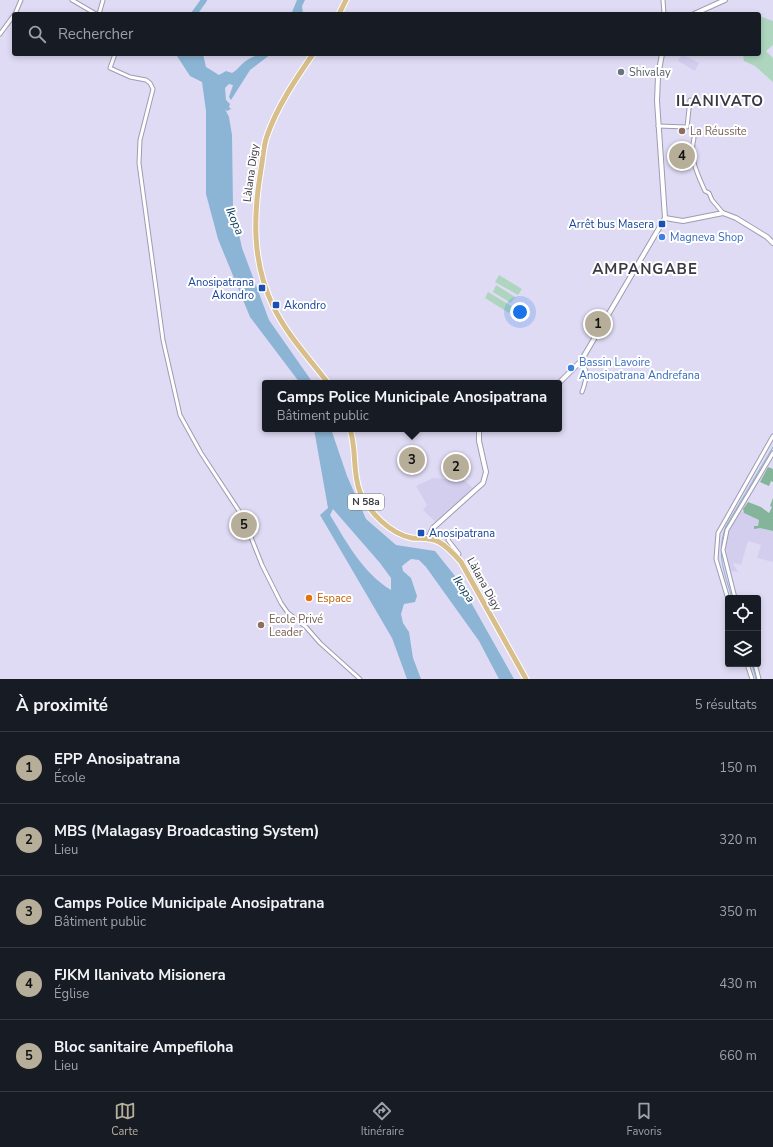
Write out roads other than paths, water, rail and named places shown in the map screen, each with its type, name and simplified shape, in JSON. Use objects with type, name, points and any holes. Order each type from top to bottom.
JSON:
[{"type":"main road","points":[[340,12],[346,0]]},
{"type":"main road","name":"Làlana Digy","points":[[312,56],[281,103],[266,138],[256,212],[255,246],[266,290],[278,316],[294,340],[326,380]]},
{"type":"main road","name":"Làlana Digy","points":[[351,432],[355,450],[358,486],[365,501],[387,526],[401,534],[411,537],[428,538],[439,542],[451,550],[457,557],[526,679]]},
{"type":"street","points":[[15,12],[21,0]]},
{"type":"street","points":[[72,0],[93,12]]},
{"type":"street","points":[[100,12],[103,0]]},
{"type":"street","points":[[663,0],[664,12]]},
{"type":"street","points":[[698,12],[724,0]]},
{"type":"street","points":[[0,34],[12,18]]},
{"type":"street","points":[[114,56],[110,68],[130,78],[146,80],[150,83],[153,89],[140,140],[139,163],[162,340],[180,415],[205,459],[243,517],[262,565],[281,603],[288,613],[306,627],[320,643],[360,679]]},
{"type":"street","points":[[562,380],[581,361],[665,218],[656,101],[662,56]]},
{"type":"street","points":[[658,126],[687,127],[690,100]]},
{"type":"street","points":[[694,138],[691,148],[693,162],[705,191],[710,193],[723,213]]},
{"type":"street","points":[[665,218],[683,221],[723,213],[736,218],[767,236],[773,243]]},
{"type":"street","points":[[581,361],[586,367],[586,380],[582,392]]},
{"type":"street","points":[[428,538],[433,528],[483,483],[486,472],[479,441],[479,432]]},
{"type":"street","points":[[727,595],[716,559],[718,533],[773,436]]},
{"type":"street","points":[[734,595],[723,550],[727,530],[773,453]]},
{"type":"street","points":[[457,557],[459,554],[448,540],[451,532],[479,536]]},
{"type":"street","points":[[748,667],[752,679]]},
{"type":"street","points":[[756,667],[759,679]]},
{"type":"water","points":[[297,0],[305,0],[302,6],[303,12],[292,12]]},
{"type":"water","points":[[177,56],[203,56],[206,67],[219,75],[226,71],[232,73],[251,58],[256,56],[268,56],[250,70],[231,100],[229,97],[233,85],[229,84],[225,88],[226,100],[230,104],[229,107],[231,109],[227,111],[225,109],[229,117],[232,135],[233,207],[242,248],[269,320],[311,380],[298,380],[250,317],[218,239],[206,194],[206,111],[202,82],[190,76]]},
{"type":"water","points":[[315,432],[332,432],[347,476],[366,519],[396,545],[435,551],[459,581],[514,679],[499,679],[479,641],[426,567],[419,560],[411,559],[402,566],[403,571],[411,578],[417,596],[415,602],[404,604],[401,614],[403,623],[409,632],[413,658],[421,679],[407,679],[392,638],[320,515],[328,508]],"holes":[[[333,509],[380,563],[391,578],[391,590],[372,575],[356,557],[330,515]]]},
{"type":"waterway","name":"Ikopa","points":[[195,12],[204,0]]},
{"type":"waterway","points":[[731,595],[722,562],[721,554],[723,536],[726,526],[773,447]]},
{"type":"waterway","points":[[753,667],[756,679]]},
{"type":"place","name":"Shivalay","points":[[621,72]]},
{"type":"place","name":"La Réussite","points":[[682,131]]},
{"type":"place","name":"FJKM Ilanivato Misionera","points":[[682,156]]},
{"type":"place","name":"Arrêt bus Masera","points":[[662,224]]},
{"type":"place","name":"Magneva Shop","points":[[662,237]]},
{"type":"place","name":"Anosipatrana Akondro","points":[[262,288]]},
{"type":"place","name":"Akondro","points":[[276,305]]},
{"type":"place","name":"EPP Anosipatrana","points":[[598,324]]},
{"type":"place","name":"Bassin Lavoire Anosipatrana Andrefana","points":[[571,368]]},
{"type":"place","name":"Camps Police Municipale Anosipatrana","points":[[412,460]]},
{"type":"place","name":"MBS (Malagasy Broadcasting System)","points":[[456,467]]},
{"type":"place","name":"Bloc sanitaire Ampefiloha","points":[[244,525]]},
{"type":"place","name":"Anosipatrana","points":[[421,533]]},
{"type":"place","name":"Espace","points":[[309,598]]},
{"type":"place","name":"Ecole Privé Leader","points":[[261,625]]},
{"type":"district","name":"ILANIVATO","points":[[720,101]]},
{"type":"district","name":"AMPANGABE","points":[[645,269]]}]
